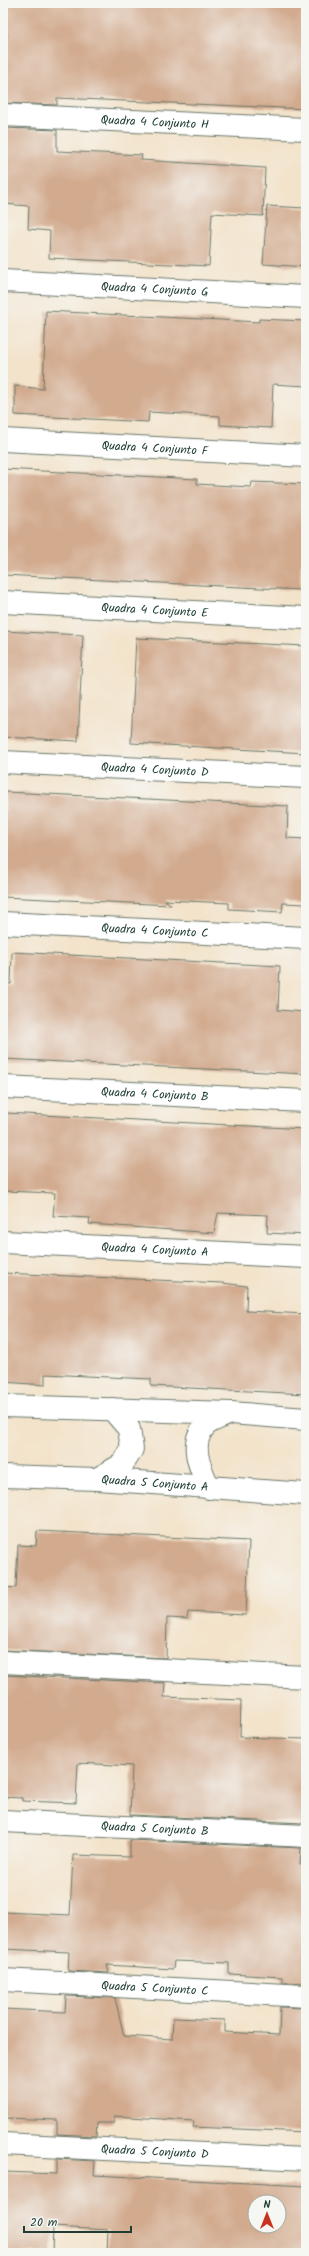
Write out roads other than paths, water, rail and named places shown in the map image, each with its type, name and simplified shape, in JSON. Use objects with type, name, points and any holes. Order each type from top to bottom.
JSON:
[{"type":"street","name":"Quadra 4 Conjunto H","points":[[3,115],[306,129]]},
{"type":"street","name":"Quadra 4 Conjunto G","points":[[3,281],[306,297]]},
{"type":"street","name":"Quadra 4 Conjunto F","points":[[3,440],[306,456]]},
{"type":"street","name":"Quadra 4 Conjunto E","points":[[3,602],[306,618]]},
{"type":"street","name":"Quadra 4 Conjunto D","points":[[3,762],[306,777]]},
{"type":"street","name":"Quadra 4 Conjunto C","points":[[3,923],[306,938]]},
{"type":"street","name":"Quadra 4 Conjunto B","points":[[3,1087],[306,1101]]},
{"type":"street","name":"Quadra 4 Conjunto A","points":[[3,1242],[306,1257]]},
{"type":"street","points":[[3,1406],[231,1413],[306,1419]]},
{"type":"street","points":[[97,1479],[123,1464],[132,1449],[129,1429],[112,1409]]},
{"type":"street","points":[[209,1488],[197,1461],[198,1440],[205,1426],[231,1413]]},
{"type":"street","name":"Quadra 5 Conjunto A","points":[[3,1476],[97,1479],[306,1494]]},
{"type":"street","points":[[3,1662],[306,1677]]},
{"type":"street","name":"Quadra 5 Conjunto B","points":[[3,1822],[306,1836]]},
{"type":"street","name":"Quadra 5 Conjunto C","points":[[3,1980],[306,1996]]},
{"type":"street","name":"Quadra 5 Conjunto D","points":[[3,2144],[306,2159]]}]
